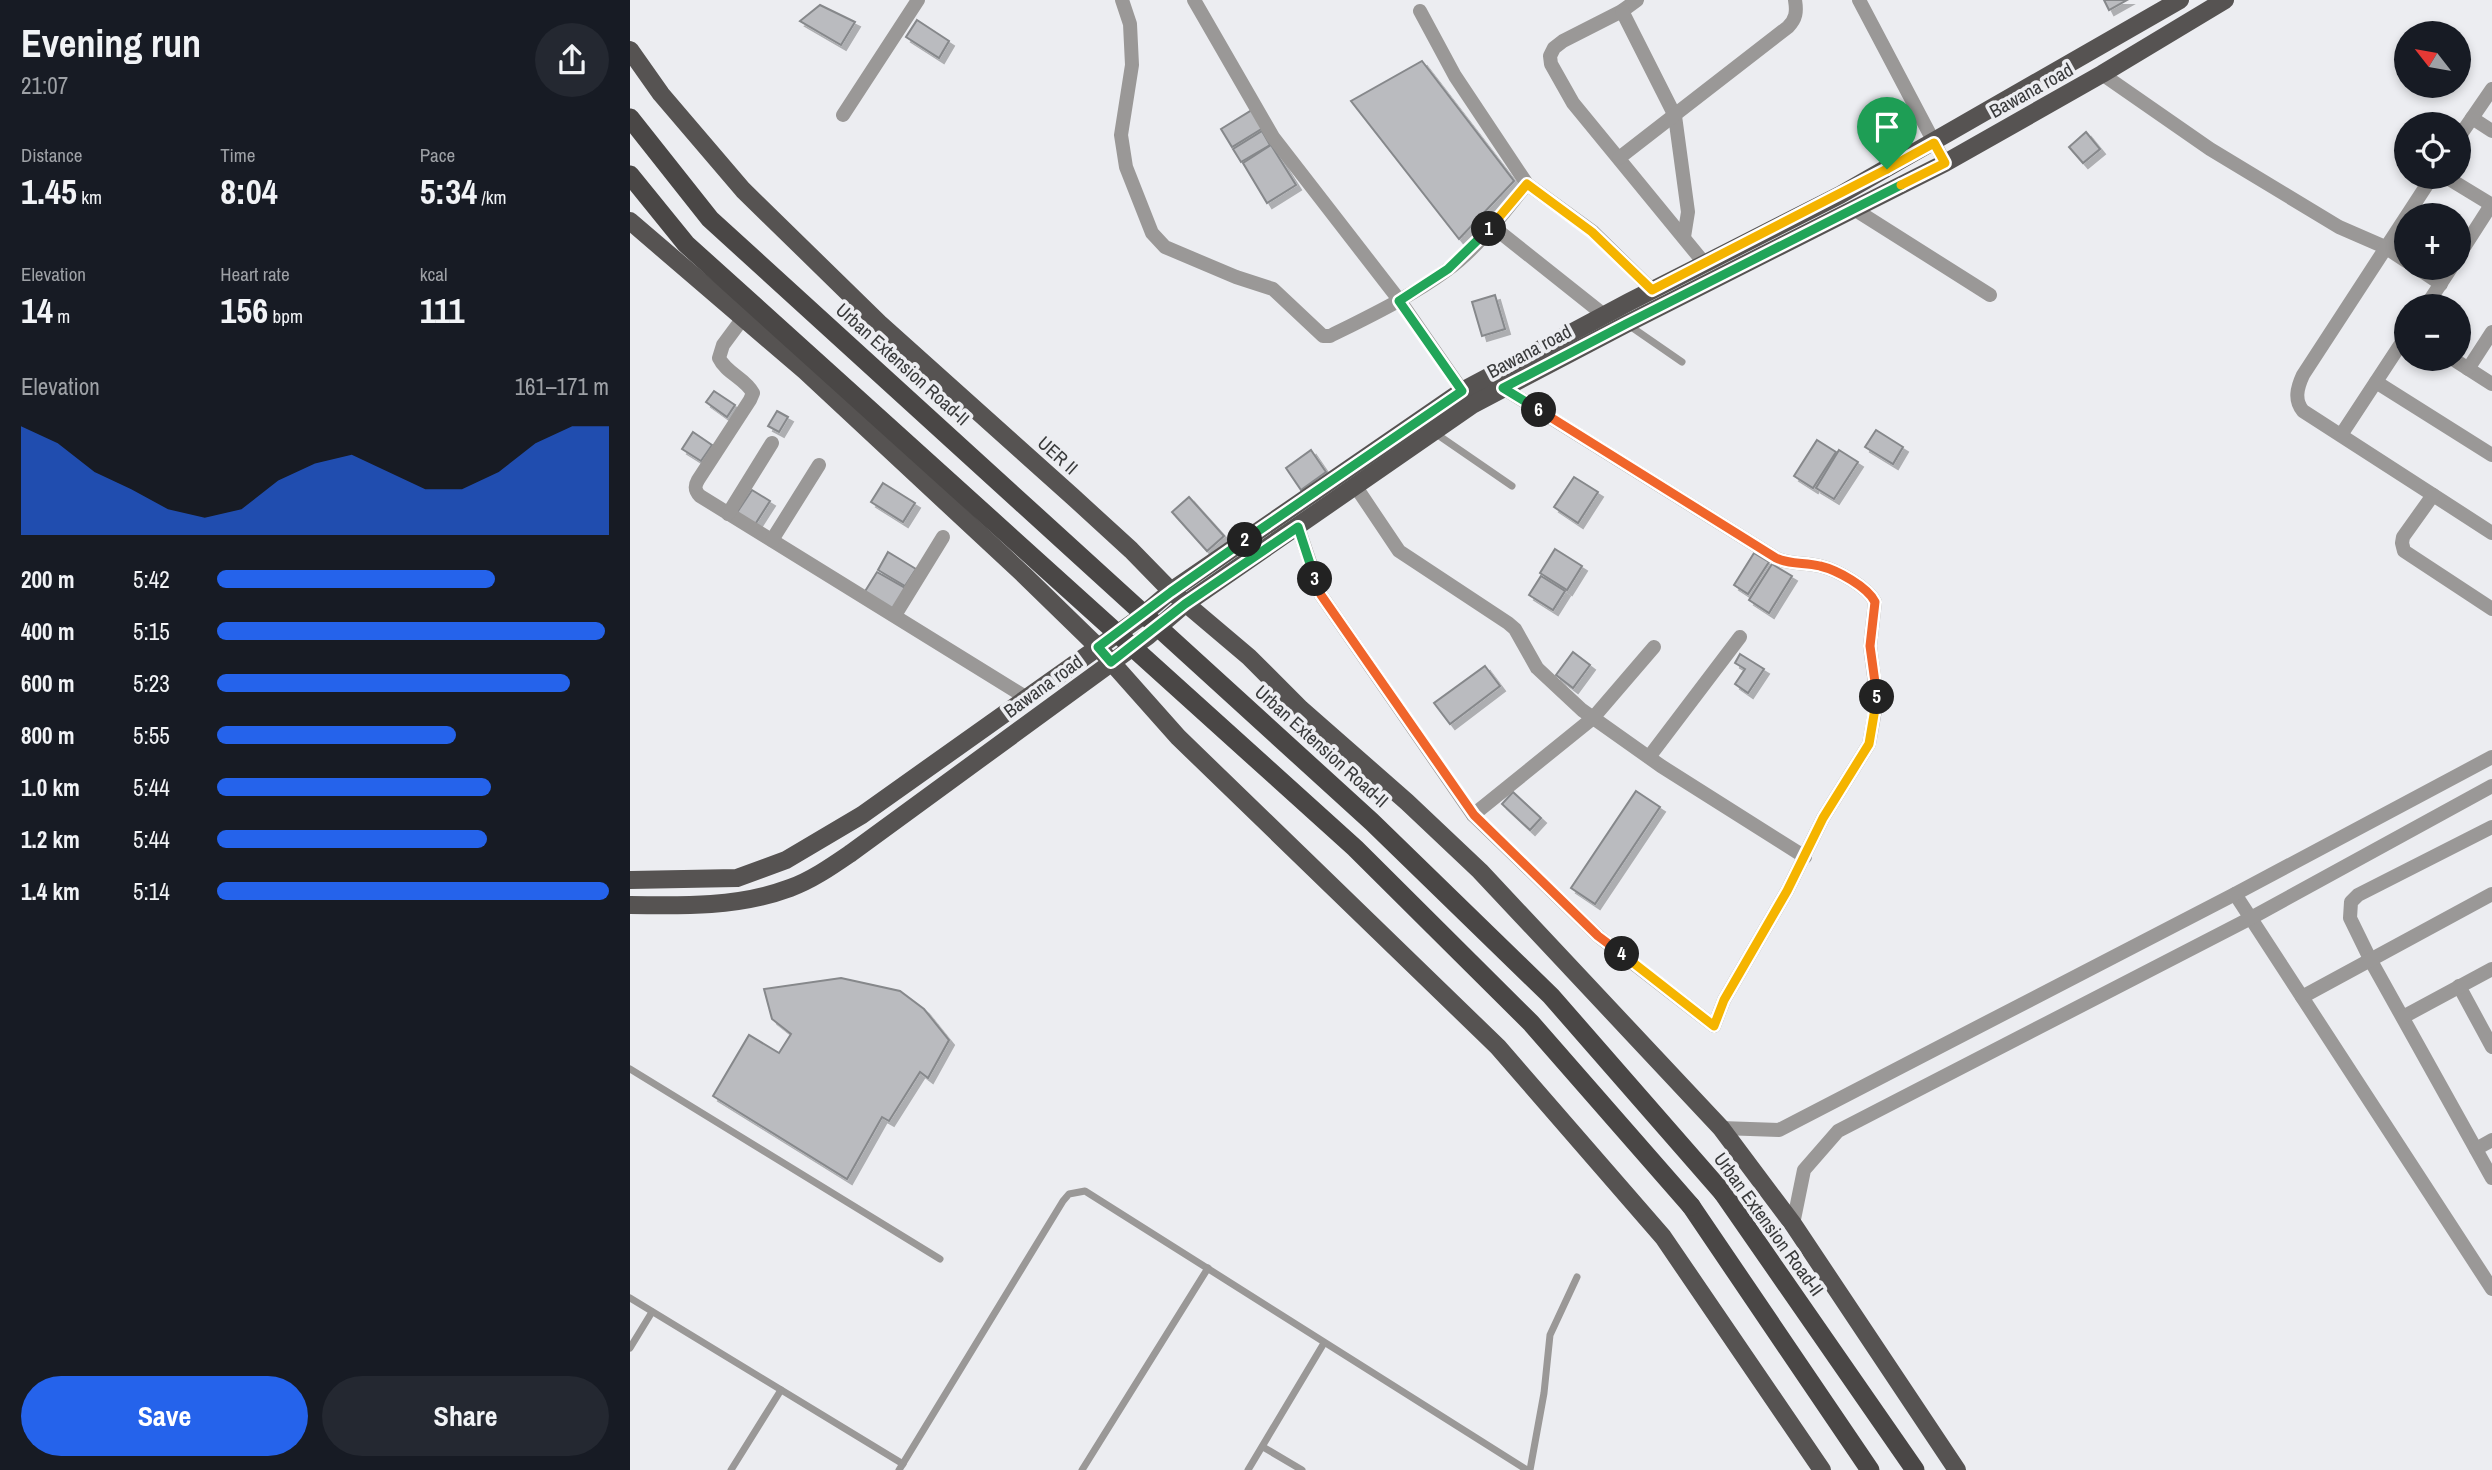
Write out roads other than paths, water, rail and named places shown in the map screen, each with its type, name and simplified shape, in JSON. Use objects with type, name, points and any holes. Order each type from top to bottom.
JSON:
[{"type":"highway","name":"Urban Extension Road-II","points":[[630,118],[710,219],[1372,822],[1551,996],[1723,1192],[1915,1470]]},
{"type":"highway","points":[[630,175],[686,244],[1355,848],[1531,1023],[1691,1206],[1870,1470]]},
{"type":"main road","name":"Bawana road","points":[[630,880],[737,878],[786,860],[862,815],[1171,592],[1467,398],[1604,315],[1840,195],[2180,0]]},
{"type":"main road","name":"Bawana road","points":[[630,905],[727,904],[800,884],[851,853],[1111,662],[1185,604],[1356,487],[1432,431],[1467,398],[1503,388],[1945,163],[2225,0]]},
{"type":"main road","name":"UER II","points":[[630,50],[661,94],[743,190],[879,323],[1102,523],[1171,592],[1249,657],[1301,709],[1407,802],[1480,871],[1721,1128],[1793,1224],[1957,1470]]},
{"type":"main road","points":[[630,221],[805,372],[1098,647],[1178,737],[1499,1047],[1663,1237],[1822,1470]]},
{"type":"street","points":[[843,115],[918,0]]},
{"type":"street","points":[[1122,0],[1130,24],[1132,65],[1121,135],[1126,167],[1152,233],[1165,247],[1236,277],[1273,289],[1322,336],[1330,336],[1399,301],[1448,269],[1492,226],[1527,184]]},
{"type":"street","points":[[1194,0],[1273,137],[1312,184],[1399,301],[1467,398]]},
{"type":"street","points":[[1637,0],[1622,11],[1563,41],[1554,48],[1550,56],[1551,64],[1573,103],[1705,264]]},
{"type":"street","points":[[1619,158],[1788,27],[1794,21],[1795,0]]},
{"type":"street","points":[[1859,0],[1945,163]]},
{"type":"street","points":[[1622,11],[1675,116],[1688,212],[1684,237]]},
{"type":"street","points":[[1420,12],[1455,76],[1527,184],[1592,232],[1652,290]]},
{"type":"street","points":[[2102,74],[2222,156],[2339,227],[2394,253]]},
{"type":"street","points":[[2492,89],[2472,118],[2492,131]]},
{"type":"street","points":[[2424,189],[2299,383],[2296,398],[2303,411],[2492,533]]},
{"type":"street","points":[[2466,189],[2492,205],[2471,237]]},
{"type":"street","points":[[1854,209],[1990,295]]},
{"type":"street","points":[[1492,226],[1604,315]]},
{"type":"street","points":[[2435,280],[2441,284]]},
{"type":"street","points":[[2434,294],[2444,280]]},
{"type":"street","points":[[743,318],[723,345],[719,358],[722,364],[748,385],[752,393],[695,486],[700,496],[1027,698]]},
{"type":"street","points":[[2471,364],[2492,332]]},
{"type":"street","points":[[2341,435],[2394,354]]},
{"type":"street","points":[[2471,371],[2492,384]]},
{"type":"street","points":[[2376,382],[2492,455]]},
{"type":"street","points":[[1298,527],[1321,595],[1474,815],[1598,936],[1714,1026],[1724,1000],[1805,857],[1823,818],[1862,757],[1872,733],[1877,699],[1870,655],[1875,602],[1864,588],[1822,566],[1790,563],[1776,558],[1503,388]]},
{"type":"street","points":[[728,514],[772,443]]},
{"type":"street","points":[[772,540],[819,465]]},
{"type":"street","points":[[1356,487],[1399,551],[1515,629],[1537,668],[1593,718],[1805,857]]},
{"type":"street","points":[[2432,495],[2403,537],[2404,551],[2492,609]]},
{"type":"street","points":[[895,615],[943,537]]},
{"type":"street","points":[[1649,757],[1740,637]]},
{"type":"street","points":[[1474,815],[1593,718],[1654,647]]},
{"type":"street","points":[[1721,1128],[1779,1130],[2235,894],[2492,757]]},
{"type":"street","points":[[1793,1224],[1804,1170],[1838,1131],[2251,918],[2492,786]]},
{"type":"street","points":[[2492,827],[2358,895],[2351,902],[2350,918],[2371,961],[2492,1178]]},
{"type":"street","points":[[2235,894],[2492,1289]]},
{"type":"street","points":[[2302,997],[2492,894]]},
{"type":"street","points":[[2403,1017],[2492,968]]},
{"type":"street","points":[[2459,986],[2492,1046]]},
{"type":"street","points":[[2476,1149],[2492,1140]]},
{"type":"street","points":[[2478,1267],[2492,1260]]},
{"type":"lane","points":[[1626,324],[1682,362]]},
{"type":"lane","points":[[1432,431],[1512,486]]},
{"type":"lane","points":[[630,1069],[940,1259]]},
{"type":"lane","points":[[630,1298],[901,1467],[1069,1194],[1085,1191],[1529,1470],[1544,1393],[1550,1335],[1577,1277]]},
{"type":"lane","points":[[1082,1470],[1208,1268]]},
{"type":"lane","points":[[630,1348],[652,1312]]},
{"type":"lane","points":[[1248,1470],[1324,1343]]},
{"type":"lane","points":[[732,1470],[781,1390]]},
{"type":"lane","points":[[1263,1447],[1302,1470]]}]
